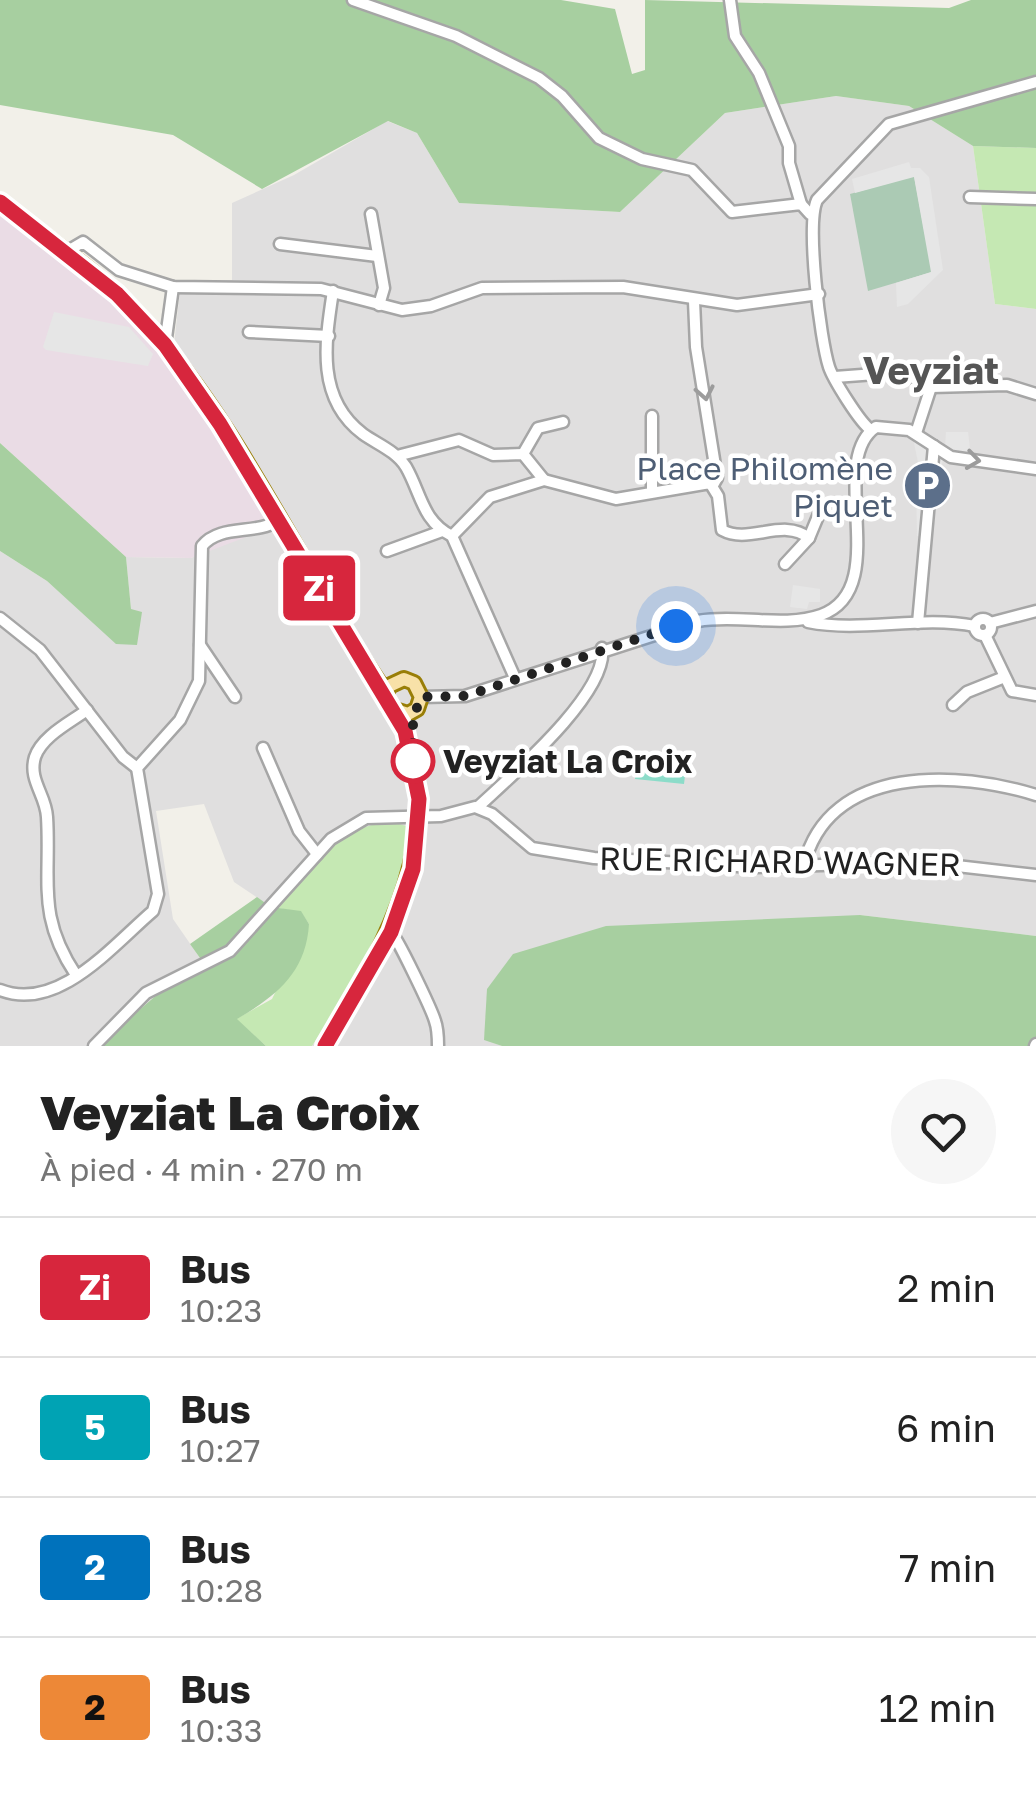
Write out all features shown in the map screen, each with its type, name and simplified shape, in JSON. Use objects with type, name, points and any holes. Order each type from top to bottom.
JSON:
[{"type":"main road","points":[[0,202],[117,294],[165,345],[398,714],[412,756],[420,815],[413,869],[391,932],[325,1046]]},
{"type":"main road","points":[[361,656],[398,680],[414,683],[419,703],[412,756]]},
{"type":"main road","points":[[386,698],[389,686],[398,680]]},
{"type":"main road","points":[[398,714],[419,703]]},
{"type":"street","points":[[353,0],[456,36],[552,85],[599,138],[642,159],[692,170],[732,212],[801,204]]},
{"type":"street","points":[[730,0],[735,36],[758,73],[790,146],[789,164],[801,204],[810,214],[829,367],[855,417],[870,430]]},
{"type":"street","points":[[810,214],[831,182],[889,124],[1036,82]]},
{"type":"street","points":[[970,197],[1036,199]]},
{"type":"street","points":[[371,214],[384,288],[379,305]]},
{"type":"street","points":[[66,252],[78,244],[89,244],[119,270],[173,288],[333,291],[379,305],[421,309],[482,288],[624,288],[747,305],[820,294]]},
{"type":"street","points":[[280,244],[377,256]]},
{"type":"street","points":[[165,345],[173,288]]},
{"type":"street","points":[[333,291],[330,396],[351,424],[397,456],[425,511],[447,533],[515,678]]},
{"type":"street","points":[[694,300],[696,347],[722,530],[732,535],[779,529],[800,532],[809,538]]},
{"type":"street","points":[[249,332],[329,336]]},
{"type":"street","points":[[835,377],[902,372],[931,387],[1007,385],[1036,394]]},
{"type":"street","points":[[916,433],[931,387]]},
{"type":"street","points":[[652,416],[652,490]]},
{"type":"street","points":[[523,454],[538,428],[563,422]]},
{"type":"street","points":[[870,430],[892,426],[916,433],[951,457],[1036,469]]},
{"type":"street","points":[[796,620],[833,609],[848,593],[854,576],[859,450],[870,430]]},
{"type":"street","points":[[397,456],[458,440],[494,455],[523,454]]},
{"type":"street","points":[[918,623],[934,446]]},
{"type":"street","points":[[523,454],[544,480]]},
{"type":"street","points":[[386,551],[447,533],[490,497],[544,480],[616,499],[701,482],[713,485]]},
{"type":"street","points":[[785,564],[809,538],[821,509]]},
{"type":"street","points":[[137,768],[170,733],[194,695],[200,645],[202,546],[216,534],[261,529],[278,522]]},
{"type":"street","points":[[833,609],[845,624],[862,626]]},
{"type":"street","points":[[987,629],[1036,612]]},
{"type":"street","points":[[419,703],[466,696],[602,648],[718,618],[796,620],[840,628],[947,621],[975,626],[983,619],[1002,678],[1012,691],[1036,695]]},
{"type":"street","points":[[0,990],[26,996],[56,988],[76,976],[156,904],[137,768],[40,650],[2,626]]},
{"type":"street","points":[[200,645],[235,697]]},
{"type":"street","points":[[94,1046],[146,993],[230,950],[317,854],[354,822],[441,816],[478,807],[564,720],[600,671],[602,648]]},
{"type":"street","points":[[953,706],[968,692],[1002,678]]},
{"type":"street","points":[[76,976],[63,956],[47,906],[48,821],[35,785],[34,760],[44,742],[87,710]]},
{"type":"street","points":[[263,748],[299,831],[317,854]]},
{"type":"street","points":[[804,865],[828,821],[863,793],[950,777],[979,779],[1036,795]]},
{"type":"street","name":"RUE RICHARD WAGNER","points":[[478,807],[522,843],[542,851],[656,862],[941,862],[1036,875]]},
{"type":"street","points":[[391,932],[399,938],[410,973],[435,1019],[438,1046]]},
{"type":"shaded area","points":[[836,96],[909,106],[973,146],[995,304],[1036,309],[1036,936],[860,915],[484,1039],[502,1046],[312,1046],[365,962],[407,860],[271,907],[234,882],[204,804],[156,811],[173,919],[200,958],[97,1046],[0,1046],[0,551],[47,581],[116,643],[131,609],[126,557],[191,558],[285,513],[174,344],[181,282],[232,280],[232,203],[294,175],[387,121],[417,133],[459,203],[620,212],[725,113]]},
{"type":"shaded area","points":[[909,162],[911,168],[920,168],[929,177],[943,270],[908,304],[897,307],[896,283],[931,272],[914,177],[855,193],[852,179]]},
{"type":"shaded area","points":[[0,191],[129,292],[174,344],[285,514],[278,525],[191,558],[126,557],[0,443]]},
{"type":"shaded area","points":[[54,312],[129,327],[153,354],[148,366],[46,350],[43,347]]},
{"type":"shaded area","points":[[946,432],[968,432],[971,457],[945,448]]},
{"type":"shaded area","name":"Place Philomène Piquet","points":[[913,438],[943,458],[932,537],[917,536],[916,482],[922,482]]},
{"type":"shaded area","points":[[793,585],[820,589],[820,602],[809,602],[807,609],[790,607]]},
{"type":"green space","points":[[0,0],[561,0],[615,9],[632,74],[645,70],[645,0],[949,8],[971,0],[1036,0],[1036,148],[973,146],[909,106],[836,96],[725,113],[620,212],[459,203],[417,133],[388,121],[262,189],[173,135],[0,105]]},
{"type":"green space","points":[[973,146],[1036,148],[1036,309],[995,304]]},
{"type":"green space","points":[[914,176],[932,272],[868,291],[850,194]]},
{"type":"green space","points":[[0,443],[126,557],[131,609],[142,612],[137,645],[116,644],[47,581],[0,551]]},
{"type":"green space","points":[[638,754],[687,759],[684,784],[635,779]]},
{"type":"green space","points":[[387,820],[409,827],[398,886],[375,942],[312,1046],[266,1046],[236,1019],[272,999],[309,924],[301,912],[271,907],[341,835]]},
{"type":"green space","points":[[257,897],[271,907],[301,911],[309,924],[307,941],[295,970],[276,992],[237,1019],[266,1046],[97,1046],[200,958],[190,944]]},
{"type":"green space","points":[[860,915],[1036,936],[1036,1046],[502,1046],[484,1040],[487,989],[513,954],[606,926]]},
{"type":"bus line","name":"Zi","points":[[0,202],[117,294],[165,345],[220,424],[382,687],[386,703],[398,714],[405,731],[419,799],[420,828],[413,869],[391,932],[325,1046]]},
{"type":"place","name":"Place Philomène Piquet","points":[[928,486]]},
{"type":"place","name":"Veyziat La Croix","points":[[413,761]]},
{"type":"district","name":"Veyziat","points":[[931,369]]},
{"type":"route","points":[[413,761],[413,718],[421,697],[466,696],[676,626]]}]
